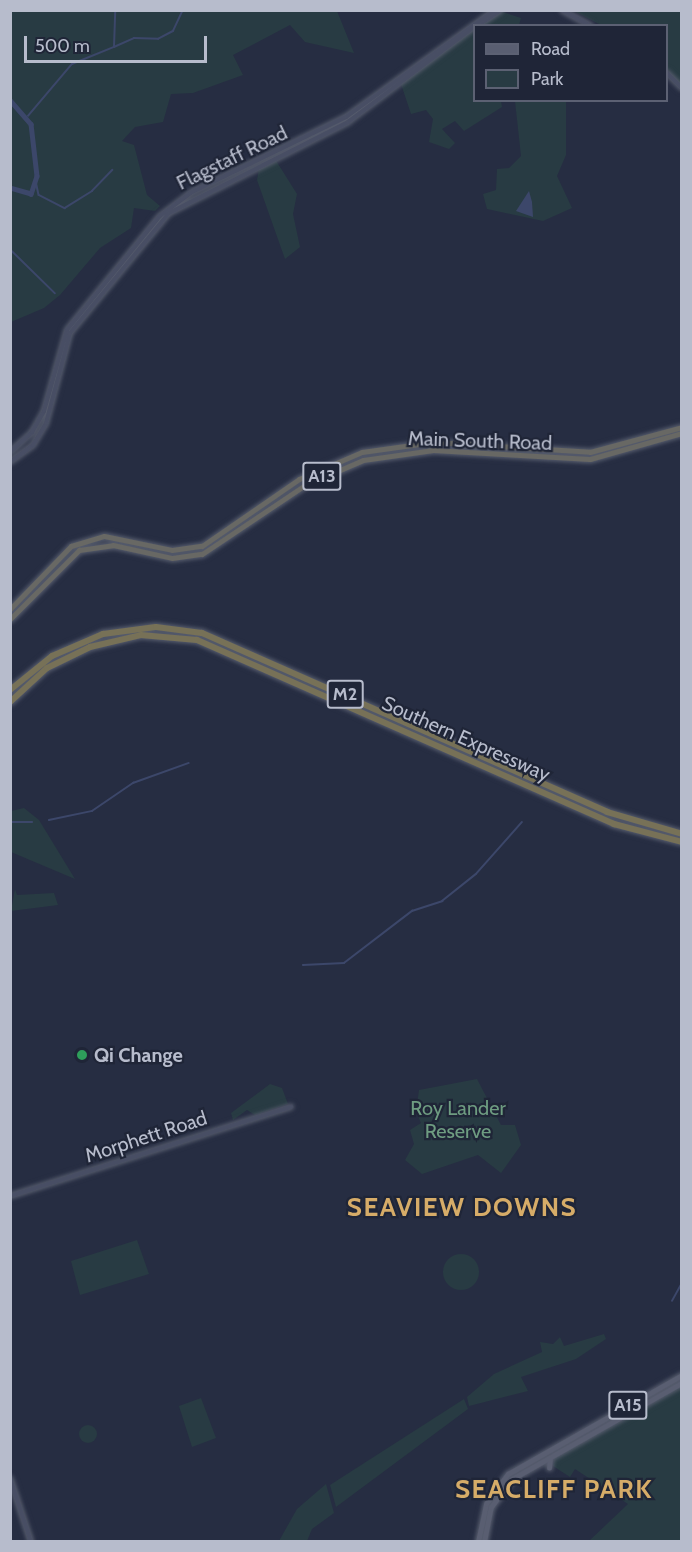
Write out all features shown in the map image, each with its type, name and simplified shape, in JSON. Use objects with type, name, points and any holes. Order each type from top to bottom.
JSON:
[{"type":"highway","name":"Main South Road","points":[[10,609],[55,558],[77,543],[113,537],[165,549],[202,546],[322,466],[372,450],[433,442],[603,450],[681,427]]},
{"type":"highway","name":"Main South Road","points":[[10,619],[79,550],[113,545],[172,558],[202,554],[326,474],[373,458],[433,450],[577,459],[633,448],[681,433]]},
{"type":"highway","points":[[433,442],[433,450]]},
{"type":"highway","points":[[603,450],[633,448]]},
{"type":"highway","name":"Southern Expressway","points":[[10,690],[52,656],[103,634],[156,627],[201,633],[607,812],[681,834]]},
{"type":"highway","name":"Southern Expressway","points":[[10,702],[46,668],[90,647],[141,635],[196,640],[614,824],[681,842]]},
{"type":"main road","name":"Flagstaff Road","points":[[476,24],[495,10]]},
{"type":"main road","name":"Flagstaff Road","points":[[479,24],[501,10]]},
{"type":"main road","points":[[562,10],[587,24]]},
{"type":"main road","name":"Flagstaff Road","points":[[10,452],[32,432],[44,411],[67,330],[171,207],[346,117],[473,26]]},
{"type":"main road","name":"Flagstaff Road","points":[[10,462],[33,445],[46,423],[70,333],[169,213],[348,122],[473,28]]},
{"type":"main road","points":[[668,74],[681,88]]},
{"type":"main road","name":"Morphett Road","points":[[10,1196],[291,1107]]},
{"type":"main road","name":"A15","points":[[478,1542],[483,1512],[501,1481],[575,1435],[681,1375]]},
{"type":"main road","name":"A15","points":[[484,1542],[488,1514],[500,1491],[557,1453],[681,1383]]},
{"type":"main road","points":[[575,1435],[586,1436]]},
{"type":"main road","points":[[549,1468],[549,1460],[557,1453]]},
{"type":"main road","points":[[10,1478],[31,1542]]},
{"type":"green space","points":[[11,10],[337,11],[354,53],[305,42],[290,25],[233,55],[243,75],[193,93],[171,94],[163,122],[135,127],[122,141],[134,145],[147,195],[160,206],[155,211],[134,208],[131,228],[100,248],[60,295],[44,308],[11,322]]},
{"type":"green space","points":[[500,11],[521,18],[519,24],[480,24]]},
{"type":"green space","points":[[574,11],[681,11],[681,90],[668,70],[668,24],[599,24]]},
{"type":"green space","points":[[473,28],[473,102],[501,102],[502,107],[464,131],[455,121],[442,129],[455,143],[449,149],[429,142],[433,119],[426,110],[411,114],[400,81]]},
{"type":"green space","points":[[515,102],[566,102],[566,155],[557,176],[572,208],[543,221],[487,209],[483,194],[496,190],[497,169],[509,168],[521,156]]},
{"type":"green space","points":[[275,159],[297,194],[293,214],[300,247],[285,259],[257,180],[259,168]]},
{"type":"green space","points":[[24,808],[39,820],[75,879],[11,852],[11,811]]},
{"type":"green space","points":[[15,889],[17,895],[54,893],[58,905],[11,911]]},
{"type":"green space","name":"Roy Lander Reserve","points":[[477,1079],[501,1125],[515,1125],[521,1145],[501,1173],[478,1155],[422,1174],[405,1160],[414,1144],[410,1130],[421,1123],[416,1112],[419,1090]]},
{"type":"green space","points":[[270,1084],[282,1088],[288,1104],[255,1115],[247,1110],[233,1120],[231,1113]]},
{"type":"green space","points":[[137,1240],[149,1274],[80,1295],[71,1261]]},
{"type":"green space","points":[[461,1254],[474,1259],[479,1272],[474,1285],[461,1290],[448,1285],[443,1272],[448,1259]]},
{"type":"green space","points":[[604,1334],[606,1339],[576,1359],[521,1377],[528,1391],[469,1406],[467,1397],[494,1374],[542,1352],[540,1342],[553,1344],[560,1337],[564,1346]]},
{"type":"green space","points":[[681,1386],[681,1541],[589,1541],[628,1504],[575,1469],[570,1477],[553,1466],[554,1457]]},
{"type":"green space","points":[[201,1398],[216,1438],[192,1447],[179,1406]]},
{"type":"green space","points":[[464,1399],[468,1409],[336,1507],[330,1485]]},
{"type":"green space","points":[[84,1425],[92,1425],[97,1430],[95,1441],[84,1443],[79,1438],[79,1430]]},
{"type":"green space","points":[[326,1484],[334,1513],[312,1529],[307,1541],[279,1541],[297,1509]]},
{"type":"water","points":[[529,191],[532,202],[533,217],[516,211]]},
{"type":"waterway","points":[[28,116],[72,64],[114,47],[115,10]]},
{"type":"waterway","points":[[114,47],[134,38],[158,39],[173,31],[183,10]]},
{"type":"waterway","points":[[10,100],[31,124],[37,176],[31,194],[10,188]]},
{"type":"waterway","points":[[36,181],[39,195],[65,208],[92,191],[112,170]]},
{"type":"waterway","points":[[10,249],[55,293]]},
{"type":"waterway","points":[[49,820],[92,811],[133,783],[189,763]]},
{"type":"waterway","points":[[10,822],[32,822]]},
{"type":"waterway","points":[[303,965],[344,963],[412,911],[442,901],[476,874],[522,822]]},
{"type":"waterway","points":[[672,1301],[682,1283]]},
{"type":"place","name":"Qi Change","points":[[82,1055]]},
{"type":"district","name":"SEAVIEW DOWNS","points":[[462,1208]]},
{"type":"district","name":"SEACLIFF PARK","points":[[554,1490]]}]
